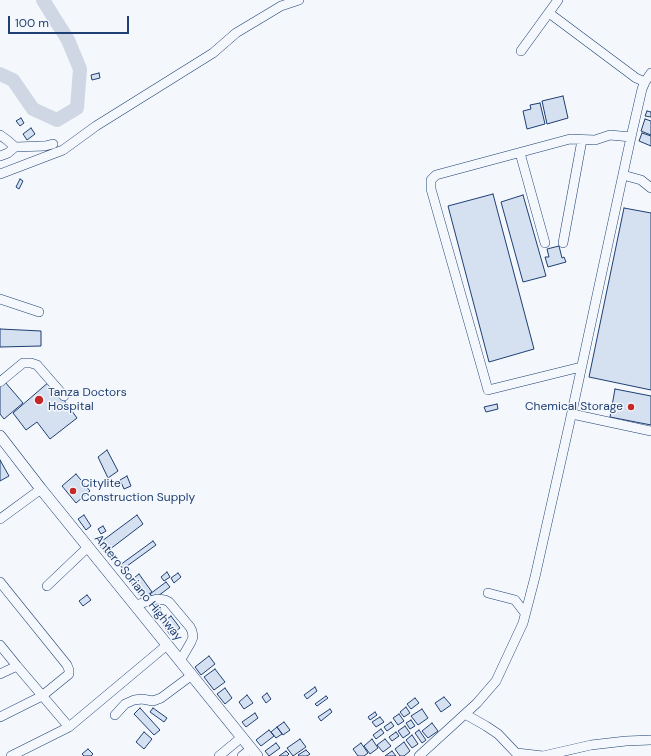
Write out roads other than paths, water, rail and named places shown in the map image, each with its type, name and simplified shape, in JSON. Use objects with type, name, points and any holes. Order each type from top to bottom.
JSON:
[{"type":"main road","name":"Antero Soriano Highway","points":[[0,436],[40,489],[242,737],[250,754]]},
{"type":"street","points":[[0,174],[63,150],[96,126],[213,53],[236,33],[281,6],[299,0]]},
{"type":"street","points":[[521,51],[558,0]]},
{"type":"street","points":[[549,13],[636,78],[646,88]]},
{"type":"street","points":[[419,756],[477,703],[496,681],[523,623],[572,414],[631,137],[651,73]]},
{"type":"street","points":[[0,135],[15,147]]},
{"type":"street","points":[[581,367],[488,390],[430,189],[431,180],[436,175],[570,139],[595,140],[610,135],[631,137]]},
{"type":"street","points":[[563,243],[582,140]]},
{"type":"street","points":[[0,156],[8,153],[15,147],[44,146],[53,144]]},
{"type":"street","points":[[520,153],[545,243]]},
{"type":"street","points":[[623,175],[641,180],[651,188]]},
{"type":"street","points":[[0,299],[39,312]]},
{"type":"street","points":[[0,382],[23,364],[31,363],[37,366],[64,396]]},
{"type":"street","points":[[572,414],[651,430]]},
{"type":"street","points":[[0,519],[40,489]]},
{"type":"street","points":[[47,586],[88,547]]},
{"type":"street","points":[[0,582],[67,665],[69,670],[69,674],[42,696],[0,717]]},
{"type":"street","points":[[488,592],[515,600],[526,613]]},
{"type":"street","points":[[135,605],[161,599],[169,602],[178,612],[190,627],[193,637],[180,661]]},
{"type":"street","points":[[0,645],[69,727]]},
{"type":"street","points":[[10,756],[69,727],[167,645]]},
{"type":"street","points":[[0,674],[17,666]]},
{"type":"street","points":[[115,715],[125,704],[134,700],[142,699],[153,701],[161,698],[192,675]]},
{"type":"street","points":[[465,714],[498,734],[518,755],[543,756],[591,746],[626,741],[651,740]]},
{"type":"street","points":[[219,756],[242,737]]},
{"type":"waterway","points":[[0,74],[13,80],[33,109],[57,120],[77,108],[80,69],[68,40],[43,0]]},
{"type":"place","name":"Tanza Doctors Hospital","points":[[39,400]]},
{"type":"place","name":"Chemical Storage","points":[[631,407]]},
{"type":"place","name":"Citylite Construction Supply","points":[[73,491]]}]
